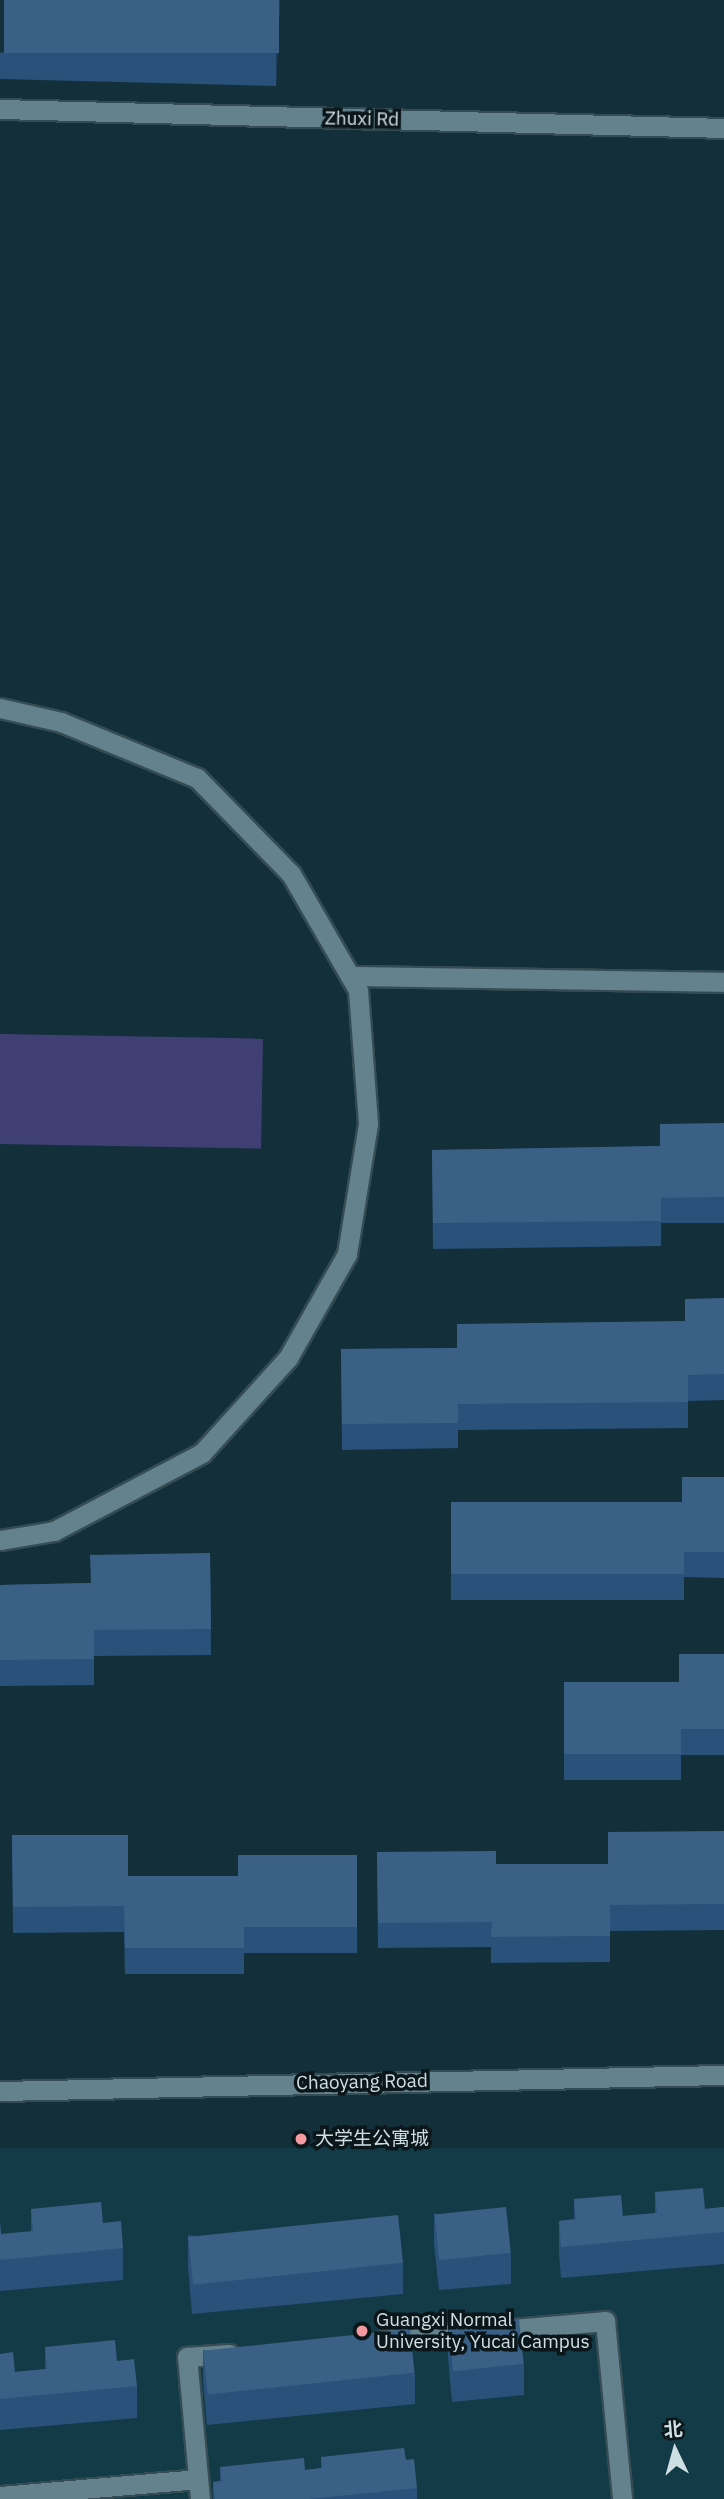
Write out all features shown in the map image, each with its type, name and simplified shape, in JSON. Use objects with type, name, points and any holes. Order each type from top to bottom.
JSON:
[{"type":"street","name":"Zhuxi Rd","points":[[0,109],[724,128]]},
{"type":"street","points":[[0,708],[61,722],[197,778],[292,874],[358,990],[368,1124],[349,1241],[288,1358],[202,1453],[54,1531],[0,1540]]},
{"type":"street","points":[[350,976],[724,982]]},
{"type":"street","name":"Chaoyang Road","points":[[0,2091],[724,2075]]},
{"type":"street","points":[[368,2341],[605,2321],[622,2499]]},
{"type":"street","points":[[200,2499],[187,2357],[257,2351]]},
{"type":"street","points":[[0,2496],[198,2479]]},
{"type":"shaded area","points":[[0,1034],[263,1039],[261,1149],[0,1144]]},
{"type":"shaded area","name":"Guangxi Normal University, Yucai Campus","points":[[0,2148],[724,2148],[724,2499],[0,2499]]},
{"type":"building","points":[[4,0],[279,0],[279,53],[4,53]]},
{"type":"building","points":[[724,1123],[724,1197],[661,1198],[661,1221],[433,1223],[432,1150],[660,1146],[660,1124]]},
{"type":"building","points":[[724,1298],[724,1374],[688,1375],[688,1402],[458,1404],[458,1423],[342,1424],[341,1349],[457,1348],[457,1324],[685,1321],[685,1299]]},
{"type":"building","points":[[682,1477],[724,1477],[724,1552],[684,1552],[684,1574],[451,1574],[451,1502],[682,1502]]},
{"type":"building","points":[[210,1553],[211,1629],[94,1630],[94,1659],[0,1660],[0,1585],[91,1583],[90,1555]]},
{"type":"building","points":[[679,1654],[724,1654],[724,1729],[681,1729],[681,1754],[564,1754],[564,1682],[679,1682]]},
{"type":"building","points":[[724,1831],[724,1904],[610,1905],[610,1936],[491,1937],[492,1922],[378,1923],[377,1852],[496,1851],[496,1864],[608,1864],[608,1832]]},
{"type":"building","points":[[12,1835],[128,1835],[128,1876],[238,1876],[238,1855],[357,1855],[357,1927],[244,1927],[244,1948],[125,1948],[124,1906],[13,1907]]},
{"type":"building","points":[[703,2188],[705,2209],[724,2207],[724,2232],[561,2247],[559,2221],[576,2219],[574,2199],[621,2195],[623,2216],[657,2213],[655,2192]]},
{"type":"building","points":[[101,2202],[103,2223],[121,2221],[123,2248],[0,2260],[0,2223],[1,2234],[33,2231],[31,2209]]},
{"type":"building","points":[[506,2207],[511,2253],[439,2260],[434,2215]]},
{"type":"building","points":[[398,2215],[403,2263],[193,2285],[188,2237]]},
{"type":"building","points":[[519,2319],[524,2364],[453,2371],[448,2326]]},
{"type":"building","points":[[410,2329],[415,2373],[208,2395],[203,2351]]},
{"type":"building","points":[[115,2340],[117,2361],[134,2359],[137,2386],[0,2399],[0,2354],[13,2352],[15,2372],[47,2369],[45,2347]]},
{"type":"building","points":[[404,2448],[406,2460],[414,2459],[417,2488],[309,2499],[215,2499],[213,2482],[222,2481],[220,2467],[304,2458],[305,2470],[322,2468],[321,2457]]},
{"type":"place","name":"大学生公寓城","points":[[301,2139]]},
{"type":"place","name":"Guangxi Normal University, Yucai Campus","points":[[362,2331]]}]
